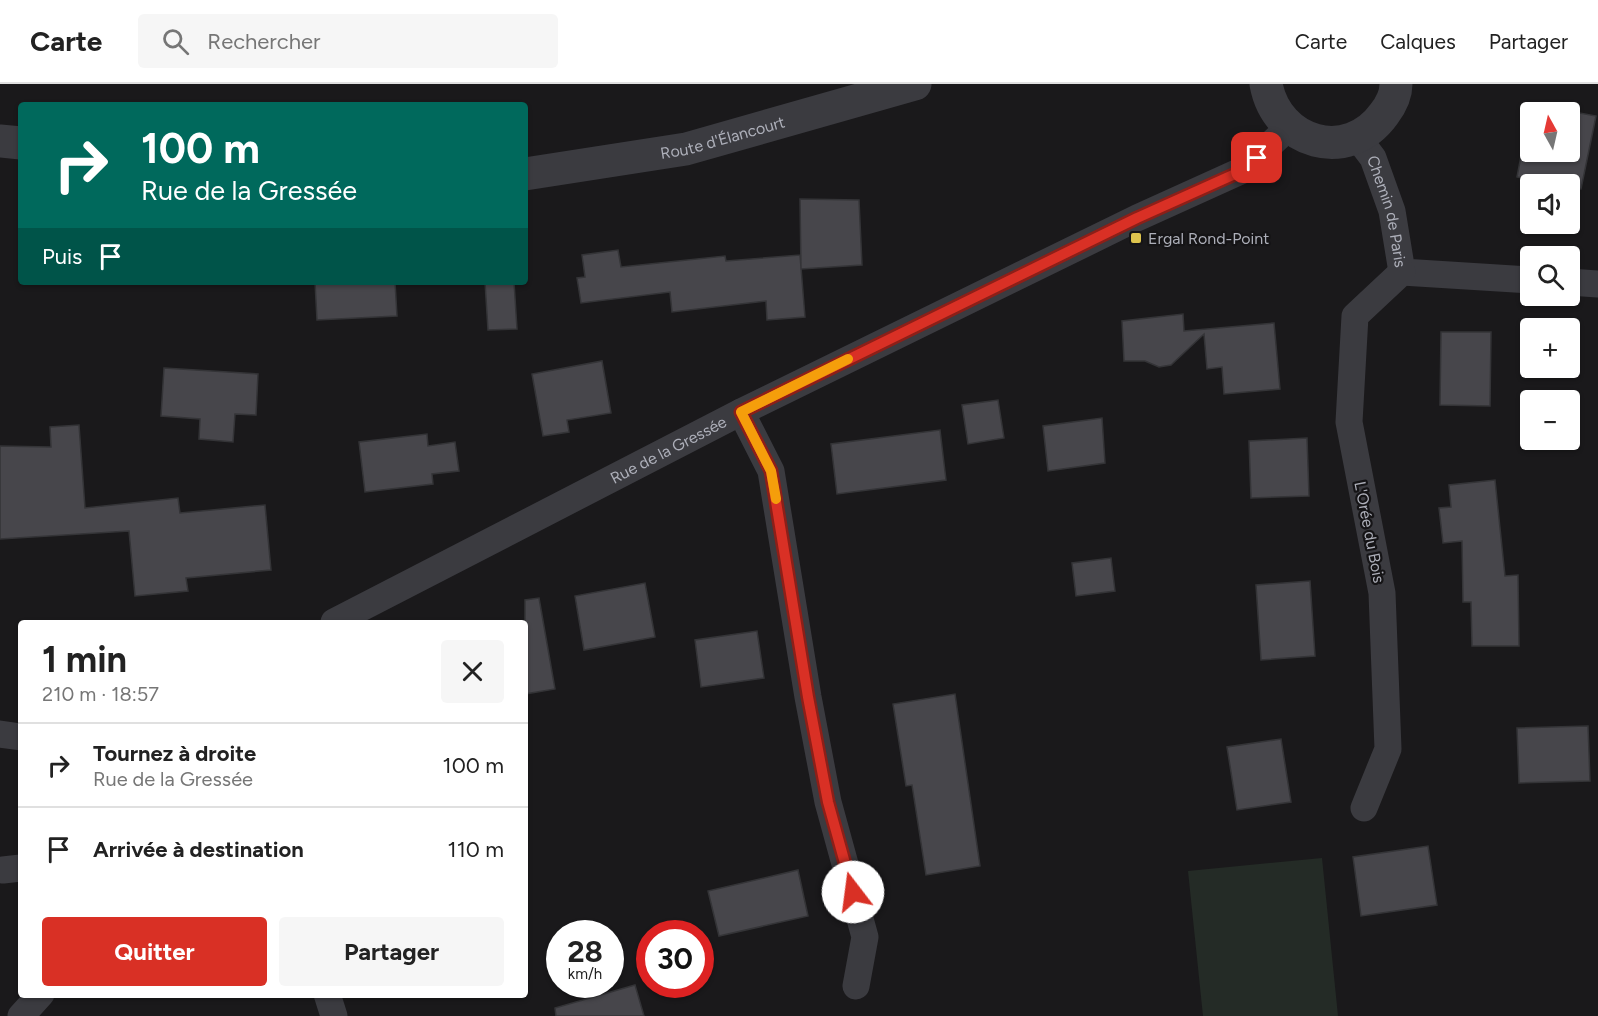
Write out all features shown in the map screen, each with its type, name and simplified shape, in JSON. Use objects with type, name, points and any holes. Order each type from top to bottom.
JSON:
[{"type":"street","name":"Route d'Élancourt","points":[[528,174],[686,149],[915,84]]},
{"type":"street","points":[[1266,84],[1269,99],[1279,118],[1289,127],[1308,139],[1331,142],[1357,137],[1377,124],[1391,104],[1396,84]]},
{"type":"street","name":"Rue de la Gressée","points":[[338,620],[741,412],[1137,218],[1244,170],[1289,127]]},
{"type":"street","name":"Chemin de Paris","points":[[1357,137],[1373,158],[1392,211],[1402,272],[1520,279]]},
{"type":"street","points":[[0,141],[18,143]]},
{"type":"street","name":"L'Orée du Bois","points":[[1364,808],[1388,749],[1382,593],[1349,422],[1355,316],[1402,272]]},
{"type":"street","points":[[1580,283],[1598,284]]},
{"type":"street","points":[[741,412],[771,471],[808,697],[828,802],[865,937],[856,986]]},
{"type":"street","points":[[0,734],[18,737]]},
{"type":"street","points":[[21,1016],[37,998]]},
{"type":"street","points":[[328,998],[333,1016]]},
{"type":"shaded area","points":[[1322,858],[1338,1016],[1203,1016],[1188,871]]},
{"type":"building","points":[[1580,113],[1596,116],[1581,189],[1580,174],[1520,174],[1520,178],[1517,177],[1520,161],[1580,162]]},
{"type":"building","points":[[800,199],[859,200],[862,265],[801,269]]},
{"type":"building","points":[[618,250],[621,267],[725,256],[726,261],[800,255],[805,317],[767,320],[766,301],[672,312],[670,292],[581,303],[577,278],[585,277],[582,255]]},
{"type":"building","points":[[315,285],[395,285],[397,316],[317,320]]},
{"type":"building","points":[[485,285],[514,285],[517,329],[488,330]]},
{"type":"building","points":[[1183,314],[1184,331],[1274,323],[1280,389],[1224,394],[1222,367],[1207,369],[1204,334],[1171,365],[1159,367],[1145,361],[1124,361],[1122,321]]},
{"type":"building","points":[[1441,332],[1491,332],[1490,406],[1440,405]]},
{"type":"building","points":[[602,361],[611,413],[567,420],[569,432],[543,436],[532,374]]},
{"type":"building","points":[[164,368],[258,374],[256,415],[235,414],[233,442],[199,439],[200,419],[161,416]]},
{"type":"building","points":[[998,400],[1004,438],[968,444],[962,405]]},
{"type":"building","points":[[1102,418],[1105,463],[1048,471],[1043,426]]},
{"type":"building","points":[[79,425],[85,508],[178,498],[180,513],[265,505],[271,570],[186,578],[188,591],[135,596],[129,531],[0,539],[0,446],[51,447],[50,427]]},
{"type":"building","points":[[940,430],[946,480],[837,494],[831,444]]},
{"type":"building","points":[[427,434],[428,446],[455,442],[459,471],[432,474],[433,484],[365,492],[359,442]]},
{"type":"building","points":[[1307,438],[1309,496],[1251,498],[1249,441]]},
{"type":"building","points":[[1495,480],[1505,576],[1518,575],[1519,646],[1472,646],[1471,602],[1463,602],[1462,541],[1443,543],[1439,508],[1451,507],[1449,485]]},
{"type":"building","points":[[1111,558],[1115,591],[1076,596],[1072,563]]},
{"type":"building","points":[[1310,581],[1315,656],[1261,660],[1256,585]]},
{"type":"building","points":[[645,583],[655,637],[584,650],[575,596]]},
{"type":"building","points":[[539,598],[555,689],[528,694],[528,620],[525,620],[525,600]]},
{"type":"building","points":[[757,631],[764,678],[701,687],[695,640]]},
{"type":"building","points":[[955,694],[980,866],[926,875],[912,785],[906,786],[893,704]]},
{"type":"building","points":[[1588,726],[1590,781],[1519,783],[1517,728]]},
{"type":"building","points":[[1281,739],[1291,802],[1237,810],[1227,747]]},
{"type":"building","points":[[1428,846],[1437,905],[1361,916],[1353,857]]},
{"type":"building","points":[[798,870],[808,916],[719,936],[708,891]]},
{"type":"building","points":[[635,985],[636,998],[639,998],[644,1016],[556,1016],[555,1008],[590,998],[624,998],[624,988]]},
{"type":"slow traffic","points":[[776,499],[771,471],[741,412],[848,359]]},
{"type":"place","name":"Ergal Rond-Point","points":[[1136,238]]},
{"type":"route","points":[[853,892],[828,802],[808,697],[771,471],[741,412],[1137,218],[1244,170],[1257,158]]}]
